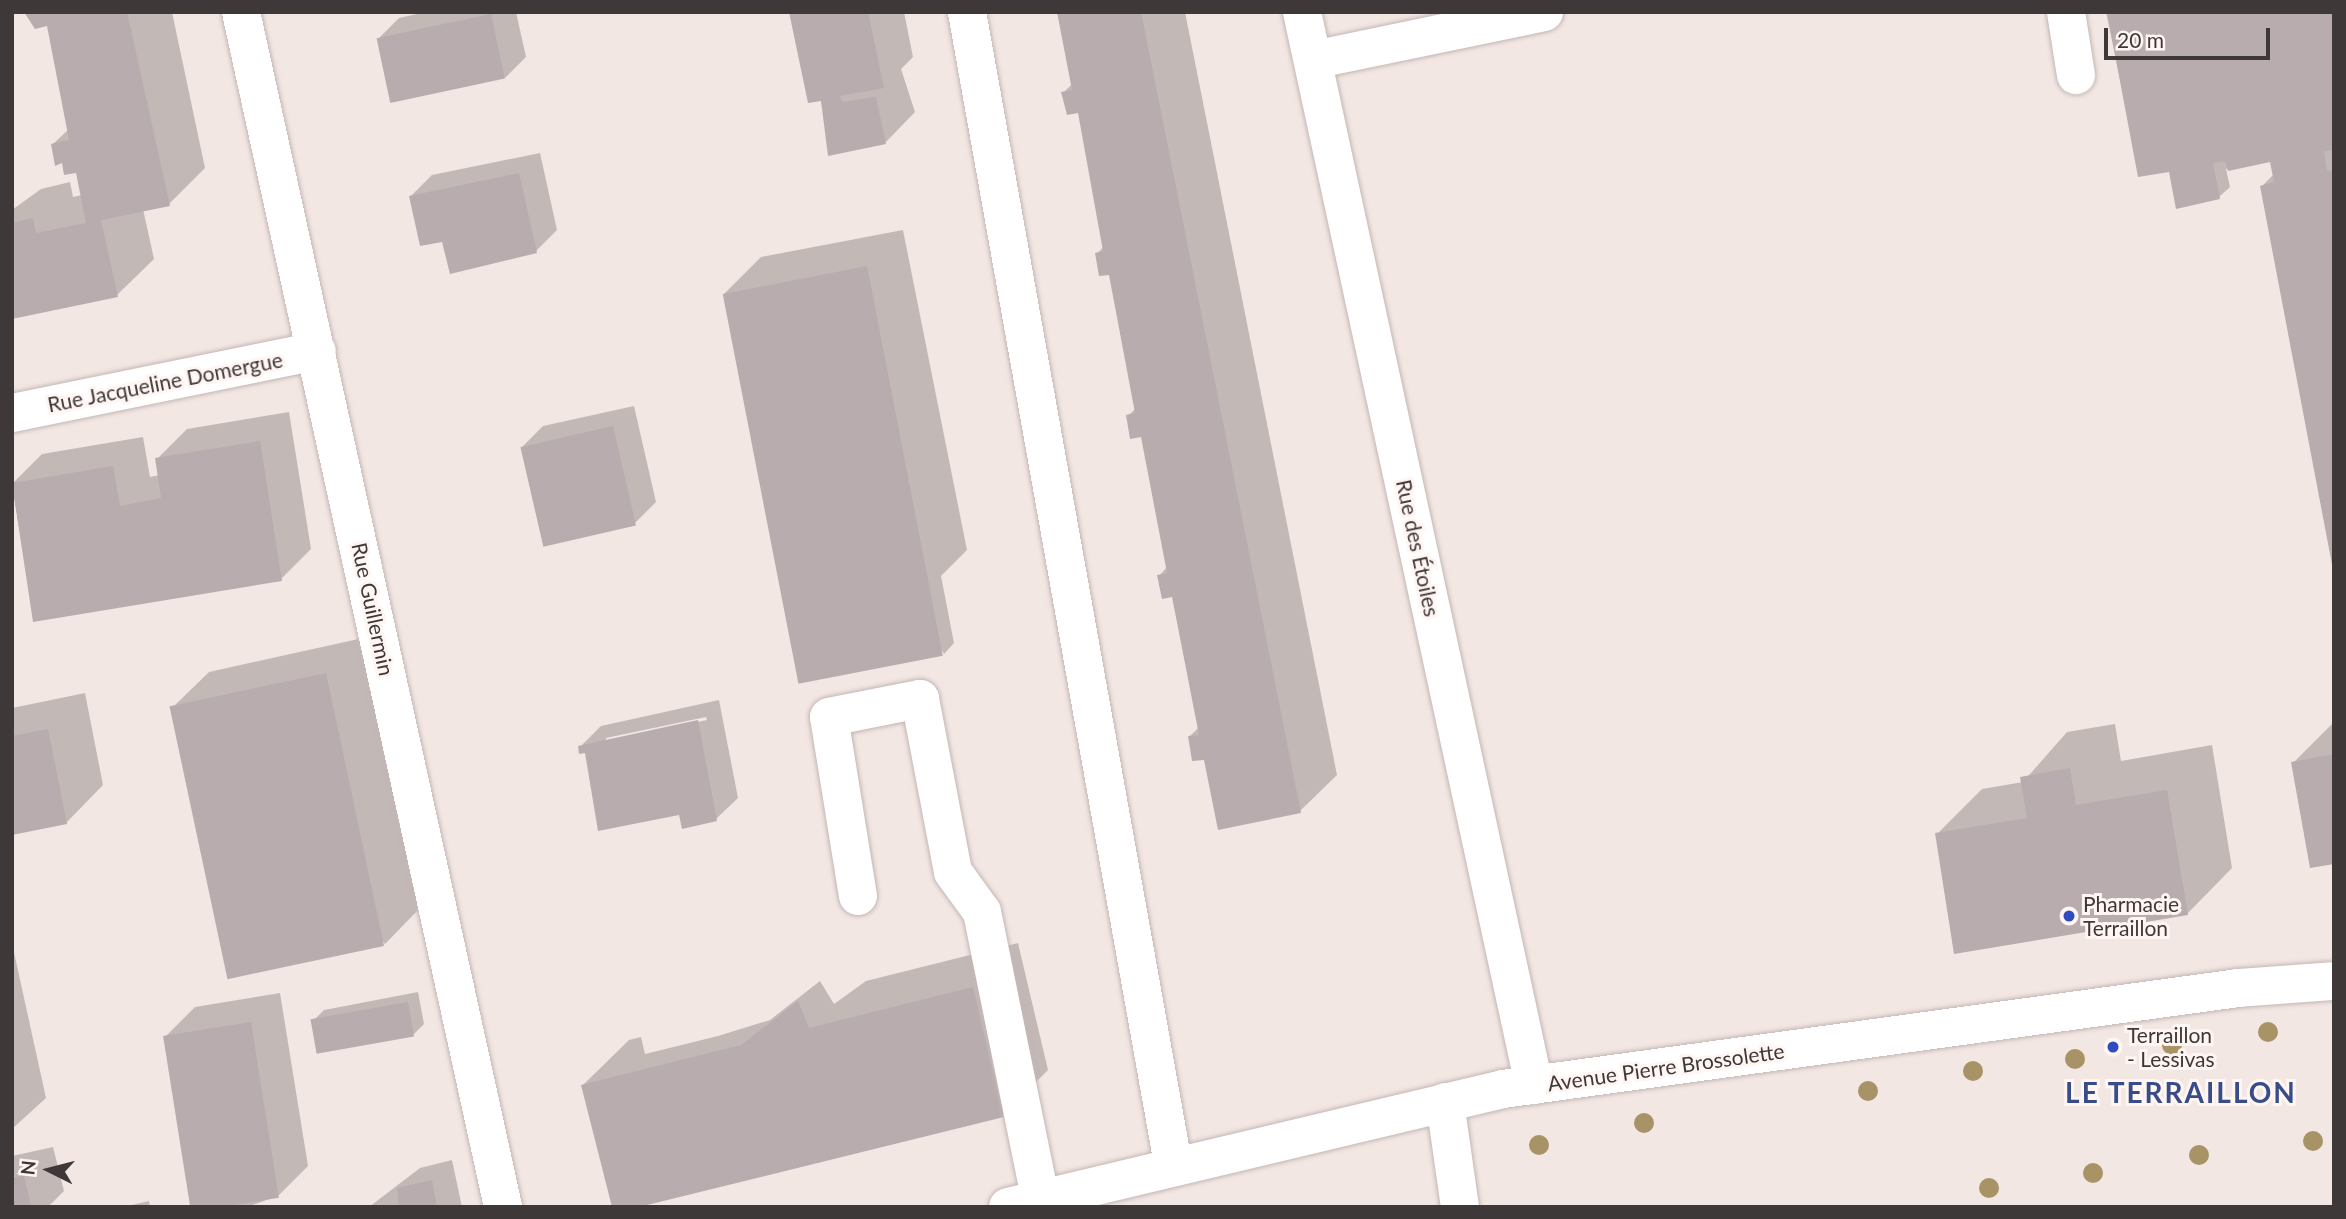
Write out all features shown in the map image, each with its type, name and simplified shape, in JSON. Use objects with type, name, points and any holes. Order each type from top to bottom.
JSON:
[{"type":"street","name":"Rue Guillermin","points":[[241,12],[503,1207]]},
{"type":"street","points":[[967,12],[1173,1164]]},
{"type":"street","name":"Rue des Étoiles","points":[[1302,12],[1534,1085]]},
{"type":"street","points":[[1313,60],[1544,12]]},
{"type":"street","points":[[2066,12],[2076,75]]},
{"type":"street","name":"Rue Jacqueline Domergue","points":[[12,413],[317,351]]},
{"type":"street","points":[[858,896],[829,717],[920,699],[953,872],[982,912],[1024,1202]]},
{"type":"street","name":"Avenue Pierre Brossolette","points":[[1024,1202],[1173,1164],[1445,1101],[1534,1085],[2238,988],[2334,981]]},
{"type":"street","points":[[1445,1101],[1460,1207]]},
{"type":"building","points":[[24,12],[127,12],[170,206],[101,220],[118,297],[12,319],[12,223],[33,218],[36,233],[86,223],[76,173],[64,175],[62,163],[55,166],[51,144],[69,140],[47,26],[35,29]]},
{"type":"building","points":[[789,12],[868,12],[884,88],[840,96],[842,102],[876,97],[886,144],[828,156],[821,101],[808,103]]},
{"type":"building","points":[[1057,12],[1141,12],[1301,813],[1218,830],[1204,760],[1192,761],[1188,736],[1199,735],[1172,597],[1162,599],[1157,575],[1167,573],[1141,437],[1130,439],[1126,415],[1135,413],[1109,275],[1099,276],[1095,253],[1103,251],[1078,113],[1067,115],[1061,92],[1072,90]]},
{"type":"building","points":[[2107,12],[2334,12],[2334,150],[2324,151],[2327,171],[2334,170],[2334,575],[2260,186],[2274,182],[2270,162],[2228,171],[2225,161],[2213,163],[2220,199],[2176,209],[2169,172],[2138,177]]},
{"type":"building","points":[[491,14],[505,79],[390,103],[377,38]]},
{"type":"building","points":[[519,173],[537,253],[450,274],[442,242],[420,246],[409,196]]},
{"type":"building","points":[[867,266],[943,656],[798,684],[723,294]]},
{"type":"building","points":[[613,426],[636,525],[543,547],[520,447]]},
{"type":"building","points":[[260,441],[282,581],[33,622],[12,483],[113,466],[120,506],[161,498],[155,458]]},
{"type":"building","points":[[326,673],[384,946],[228,979],[169,706]]},
{"type":"building","points":[[698,720],[717,821],[682,829],[679,815],[598,831],[585,753],[579,754],[578,746]]},
{"type":"building","points":[[48,729],[67,824],[12,835],[12,736]]},
{"type":"building","points":[[2334,754],[2334,864],[2310,868],[2291,762]]},
{"type":"building","points":[[2070,768],[2076,805],[2167,790],[2188,915],[1954,954],[1935,833],[2027,818],[2020,777]]},
{"type":"building","points":[[973,987],[1004,1117],[639,1207],[612,1207],[581,1085],[741,1045],[798,1001],[809,1028]]},
{"type":"building","points":[[408,1002],[414,1036],[317,1054],[311,1019]]},
{"type":"building","points":[[251,1022],[279,1198],[221,1207],[190,1207],[163,1036]]},
{"type":"building","points":[[24,1175],[31,1207],[12,1207],[12,1178]]},
{"type":"building","points":[[432,1180],[437,1207],[399,1207],[397,1188]]},
{"type":"place","name":"Pharmacie Terraillon","points":[[2069,916]]},
{"type":"place","name":"Terraillon - Lessivas","points":[[2113,1047]]},
{"type":"district","name":"LE TERRAILLON","points":[[2181,1092]]}]
